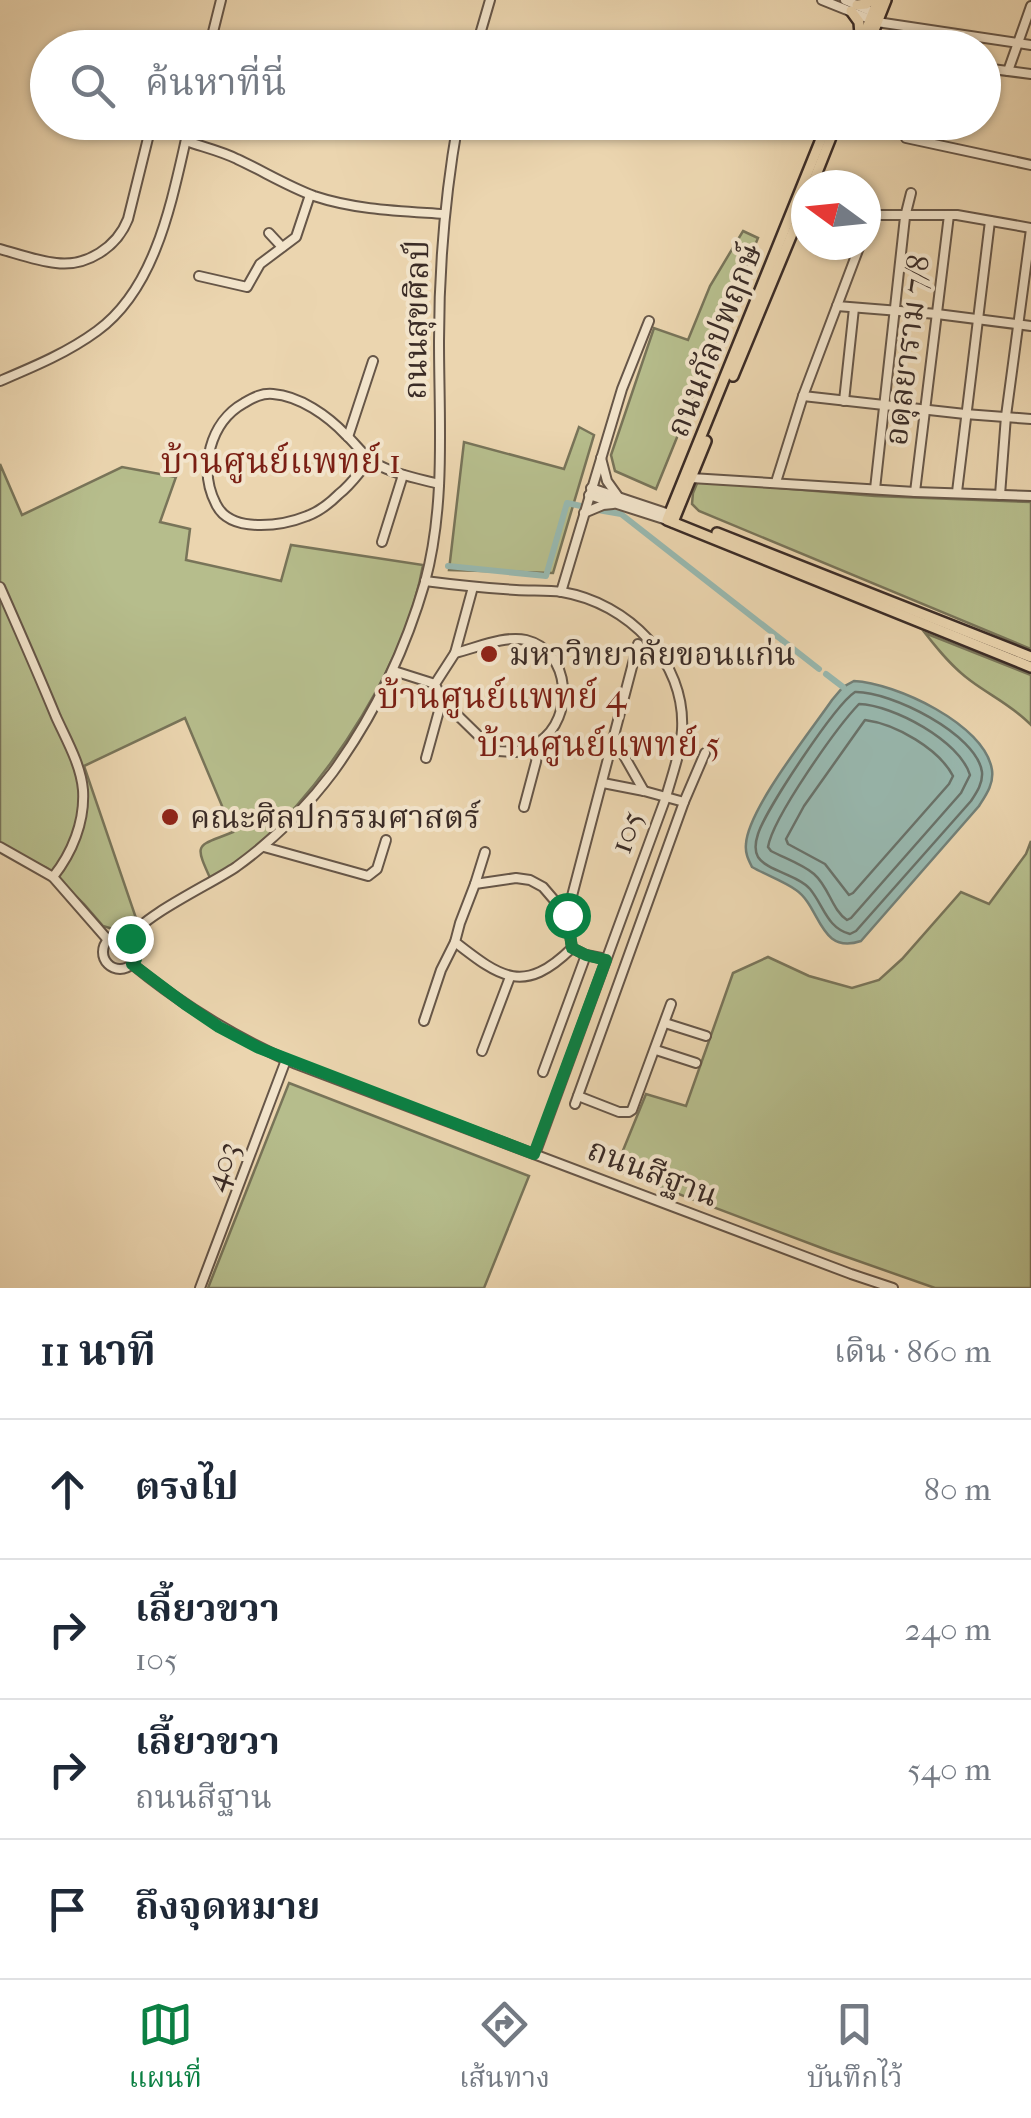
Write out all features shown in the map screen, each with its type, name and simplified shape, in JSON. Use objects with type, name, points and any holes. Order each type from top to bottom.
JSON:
[{"type":"main road","points":[[861,30],[854,8],[875,0],[872,30]]},
{"type":"main road","points":[[868,30],[886,0]]},
{"type":"main road","name":"ถนนกัลปพฤกษ์","points":[[671,518],[821,140]]},
{"type":"main road","points":[[818,170],[830,140]]},
{"type":"main road","name":"ถนนกัลปพฤกษ์","points":[[671,518],[791,238]]},
{"type":"main road","points":[[671,518],[975,639],[1031,656]]},
{"type":"main road","points":[[975,639],[1031,667]]},
{"type":"street","points":[[214,30],[221,0]]},
{"type":"street","points":[[481,30],[490,0]]},
{"type":"street","points":[[822,0],[875,17],[946,30]]},
{"type":"street","points":[[845,0],[854,8]]},
{"type":"street","points":[[1008,71],[1031,6]]},
{"type":"street","points":[[1001,40],[1031,45]]},
{"type":"street","points":[[1001,70],[1031,74]]},
{"type":"street","points":[[0,249],[56,263],[76,262],[109,248],[128,220],[148,140]]},
{"type":"street","name":"ถนนสุขศิลป์","points":[[130,938],[146,920],[211,883],[264,846],[298,812],[332,773],[394,671],[425,580],[435,526],[439,484],[440,275],[455,140]]},
{"type":"street","points":[[915,140],[1031,165]]},
{"type":"street","points":[[0,381],[48,360],[99,330],[134,294],[158,245],[186,141],[234,157],[310,194],[358,206],[444,214]]},
{"type":"street","points":[[875,489],[905,216],[911,193]]},
{"type":"street","points":[[199,276],[247,286],[260,264],[296,237],[310,194]]},
{"type":"street","points":[[881,215],[949,215],[1031,228],[1006,416],[1000,495]]},
{"type":"street","name":"อดุลยาราม 7/8","points":[[915,492],[949,215]]},
{"type":"street","points":[[957,492],[990,221]]},
{"type":"street","points":[[269,234],[282,248]]},
{"type":"street","points":[[776,482],[854,260]]},
{"type":"street","points":[[837,306],[1031,326]]},
{"type":"street","points":[[844,401],[854,308]]},
{"type":"street","points":[[561,592],[600,456],[649,322]]},
{"type":"street","points":[[348,437],[373,360]]},
{"type":"street","points":[[370,460],[340,494],[308,516],[254,526],[224,516],[215,504],[208,471],[212,442],[227,416],[266,394],[291,398],[319,414],[370,460],[439,484]]},
{"type":"street","points":[[804,396],[1031,418]]},
{"type":"street","points":[[600,456],[606,481],[619,502]]},
{"type":"street","points":[[382,542],[404,475]]},
{"type":"street","points":[[691,478],[1031,496]]},
{"type":"street","points":[[590,491],[671,518]]},
{"type":"street","points":[[584,514],[619,502]]},
{"type":"street","name":"105","points":[[425,580],[561,592],[604,606],[632,622],[652,643],[668,666],[678,694],[680,748],[666,796],[534,1154]]},
{"type":"street","points":[[0,587],[74,757],[83,790],[80,824],[66,860],[52,877]]},
{"type":"street","points":[[435,684],[456,653],[473,587]]},
{"type":"street","points":[[394,671],[435,684],[442,700],[498,751],[516,752],[548,736],[564,700],[554,657],[538,645],[514,639],[456,653]]},
{"type":"street","points":[[572,948],[567,915],[638,644]]},
{"type":"street","points":[[426,758],[442,700]]},
{"type":"street","points":[[615,740],[644,791]]},
{"type":"street","points":[[524,807],[539,742]]},
{"type":"street","points":[[671,1004],[630,1112],[576,1100],[705,753]]},
{"type":"street","points":[[603,783],[684,802]]},
{"type":"street","points":[[264,846],[368,876],[377,869],[386,840]]},
{"type":"street","name":"ถนนสีฐาน","points":[[0,847],[52,877],[108,940],[103,949],[107,963],[120,969],[132,964],[219,1027],[286,1060],[892,1288]]},
{"type":"street","points":[[424,1021],[485,852]]},
{"type":"street","points":[[476,884],[516,878],[530,880],[543,887],[567,915]]},
{"type":"street","points":[[633,884],[653,890]]},
{"type":"street","points":[[108,940],[116,935],[130,938],[137,947],[132,964]]},
{"type":"street","points":[[455,942],[488,968],[510,977],[544,971],[572,948]]},
{"type":"street","points":[[572,948],[606,960]]},
{"type":"street","points":[[543,1072],[586,955]]},
{"type":"street","points":[[482,1051],[510,977]]},
{"type":"street","points":[[596,987],[616,993]]},
{"type":"street","points":[[665,1022],[706,1036]]},
{"type":"street","points":[[656,1050],[696,1063]]},
{"type":"street","name":"403","points":[[200,1288],[286,1060]]},
{"type":"street","points":[[564,1074],[584,1081]]},
{"type":"green space","points":[[743,231],[758,238],[656,489],[615,471],[611,455],[654,328],[688,340],[710,286]]},
{"type":"green space","points":[[579,427],[594,435],[553,573],[449,570],[464,442],[564,469]]},
{"type":"green space","points":[[0,464],[22,515],[122,467],[176,477],[160,522],[190,529],[186,560],[281,581],[291,545],[423,565],[414,602],[383,678],[339,752],[287,816],[254,848],[211,880],[202,847],[233,832],[185,718],[84,766],[137,921],[116,930],[103,926],[47,868],[0,847]]},
{"type":"green space","points":[[698,481],[875,496],[1031,502],[1031,649],[699,511],[692,504]]},
{"type":"green space","points":[[925,633],[1031,675],[1031,725],[958,671]]},
{"type":"green space","points":[[1031,841],[1031,1288],[935,1288],[615,1170],[646,1094],[686,1106],[733,973],[768,957],[809,976],[852,988],[879,980],[961,892],[989,904],[1026,854]]},
{"type":"green space","points":[[289,1083],[529,1176],[484,1288],[208,1288]]},
{"type":"water","points":[[854,681],[892,689],[956,722],[986,753],[992,775],[979,806],[861,941],[847,944],[829,935],[796,890],[752,867],[746,847],[757,811],[782,771],[832,700]]},
{"type":"waterway","points":[[448,566],[546,576],[567,503],[581,506]]},
{"type":"waterway","points":[[598,510],[621,514],[819,669]]},
{"type":"waterway","points":[[826,674],[843,687]]},
{"type":"place","name":"มหาวิทยาลัยขอนแก่น","points":[[489,654]]},
{"type":"place","name":"คณะศิลปกรรมศาสตร์","points":[[170,817]]},
{"type":"district","name":"บ้านศูนย์แพทย์ 1","points":[[281,461]]},
{"type":"district","name":"บ้านศูนย์แพทย์ 4","points":[[502,696]]},
{"type":"district","name":"บ้านศูนย์แพทย์ 5","points":[[599,744]]},
{"type":"route","points":[[130,938],[137,947],[132,964],[238,1038],[296,1064],[534,1154],[606,960],[572,948],[567,915]]}]
